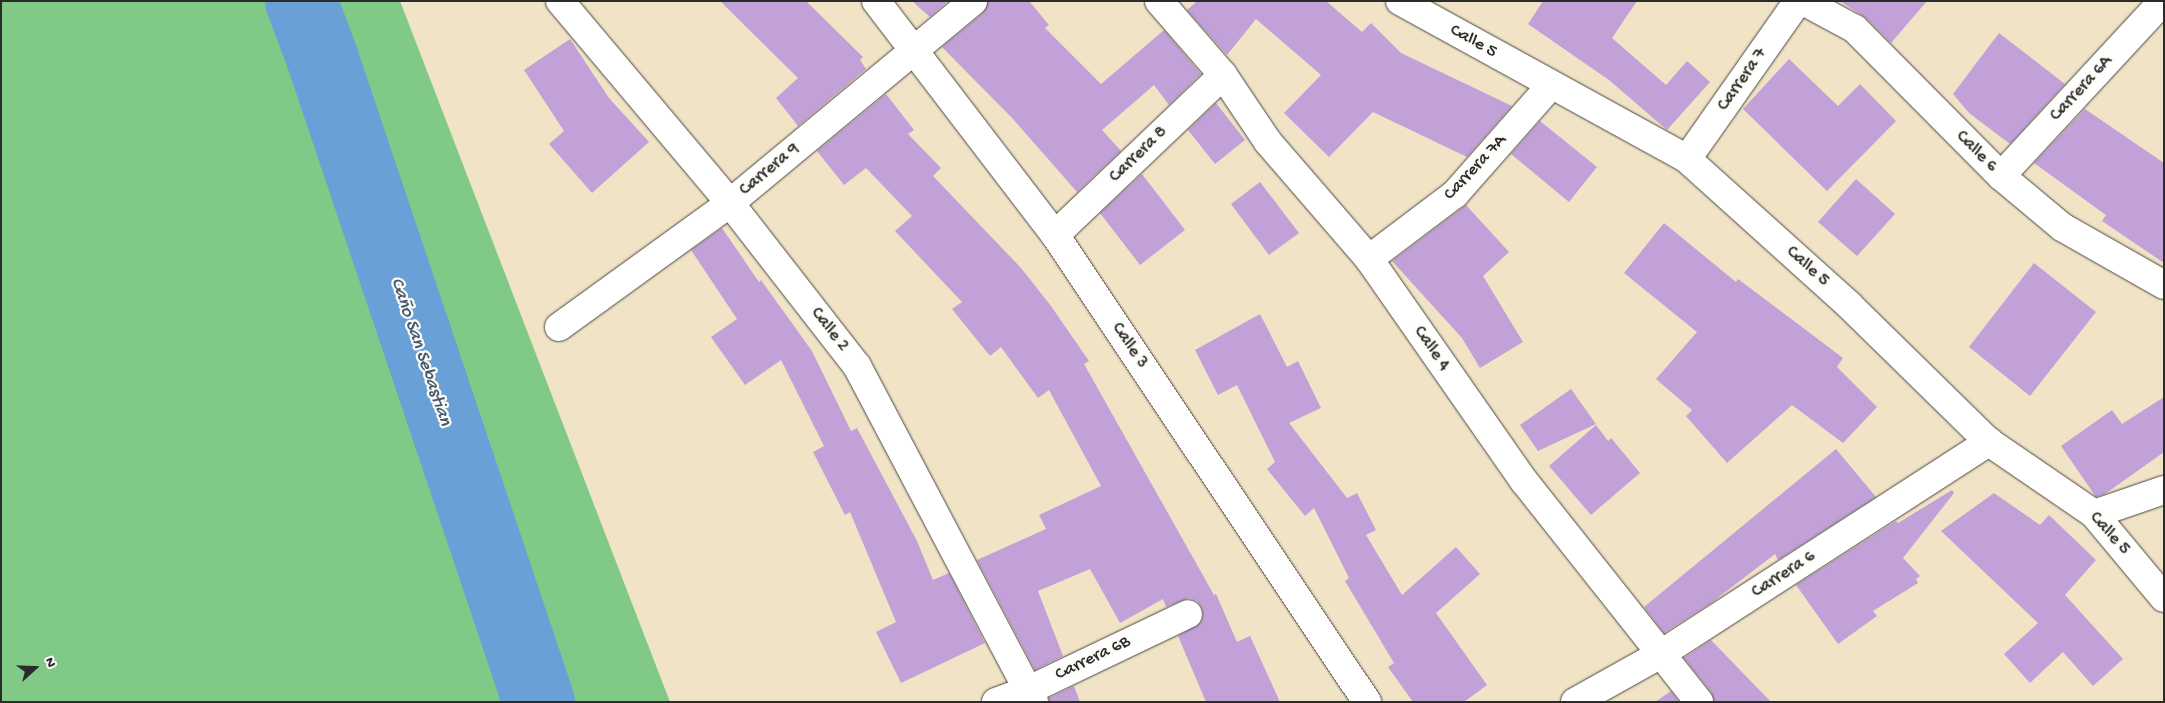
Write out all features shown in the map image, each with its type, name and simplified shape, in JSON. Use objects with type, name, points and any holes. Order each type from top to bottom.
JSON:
[{"type":"street","name":"Calle 2","points":[[560,1],[730,203],[857,366],[1032,696]]},
{"type":"street","name":"Calle 3","points":[[876,1],[1055,235],[1367,702]]},
{"type":"street","name":"Carrera 9","points":[[559,327],[730,203],[973,1]]},
{"type":"street","name":"Calle 4","points":[[1159,1],[1223,75],[1268,142],[1369,259],[1524,481],[1699,702]]},
{"type":"street","name":"Calle 5","points":[[1400,1],[1688,159],[1849,304],[1989,442],[2094,514],[2164,598]]},
{"type":"street","name":"Carrera 7","points":[[1688,159],[1798,1]]},
{"type":"street","name":"Calle 6","points":[[1803,1],[1855,29],[2001,176],[2062,227],[2164,285]]},
{"type":"street","name":"Carrera 6A","points":[[2001,176],[2163,1]]},
{"type":"street","name":"Carrera 8","points":[[1055,235],[1223,75]]},
{"type":"street","name":"Carrera 7A","points":[[1369,259],[1455,194],[1551,85]]},
{"type":"street","name":"Carrera 6","points":[[1575,702],[1661,654],[1989,442]]},
{"type":"street","points":[[2094,514],[2164,490]]},
{"type":"street","name":"Carrera 6B","points":[[996,702],[1032,696],[1188,614]]},
{"type":"green space","points":[[1,1],[400,1],[670,702],[1,702]]},
{"type":"building","points":[[720,1],[806,1],[863,57],[860,60],[866,69],[798,126],[776,98],[798,78]]},
{"type":"building","points":[[912,1],[948,1],[930,17]]},
{"type":"building","points":[[988,1],[1029,1],[1049,25],[1045,28],[1101,84],[1164,30],[1201,74],[1169,105],[1154,85],[1102,130],[1121,151],[1077,192],[1013,119],[942,47],[983,13]]},
{"type":"building","points":[[1197,1],[1326,1],[1362,32],[1371,23],[1401,53],[1512,106],[1467,157],[1373,112],[1329,157],[1284,113],[1321,75],[1256,19],[1227,55],[1187,10]]},
{"type":"building","points":[[1543,1],[1637,1],[1612,38],[1666,85],[1687,61],[1710,82],[1667,130],[1609,80],[1528,24]]},
{"type":"building","points":[[1840,1],[1927,1],[1891,43],[1866,18]]},
{"type":"building","points":[[1999,33],[2065,84],[2010,144],[1969,113],[1953,94]]},
{"type":"building","points":[[570,39],[609,98],[649,142],[592,193],[549,144],[564,131],[524,70]]},
{"type":"building","points":[[1789,59],[1838,106],[1860,84],[1896,121],[1827,191],[1743,109]]},
{"type":"building","points":[[886,94],[914,130],[908,134],[941,168],[933,176],[1021,268],[1051,306],[1089,361],[1084,364],[1214,595],[1216,594],[1237,642],[1250,636],[1280,702],[1206,702],[1178,636],[1201,622],[1203,616],[1202,608],[1197,601],[1189,598],[1166,607],[1163,599],[1120,623],[1090,569],[1038,591],[1063,656],[1035,670],[977,560],[1046,529],[1039,515],[1101,486],[1049,390],[1038,398],[1001,347],[990,356],[952,309],[962,302],[895,231],[912,216],[866,168],[844,185],[817,151]]},
{"type":"building","points":[[1216,103],[1245,140],[1215,164],[1188,130]]},
{"type":"building","points":[[2085,109],[2164,163],[2164,263],[2102,221],[2106,215],[2034,163]]},
{"type":"building","points":[[1540,121],[1597,167],[1569,202],[1511,154]]},
{"type":"building","points":[[1142,174],[1185,230],[1140,265],[1100,213]]},
{"type":"building","points":[[1856,179],[1895,214],[1857,256],[1818,222]]},
{"type":"building","points":[[1260,182],[1299,233],[1269,255],[1231,204]]},
{"type":"building","points":[[1466,205],[1509,252],[1483,276],[1523,342],[1480,368],[1462,338],[1392,261]]},
{"type":"building","points":[[1664,223],[1736,282],[1738,279],[1843,358],[1837,367],[1877,407],[1843,443],[1792,405],[1727,463],[1686,416],[1692,410],[1656,379],[1697,332],[1624,273]]},
{"type":"building","points":[[722,228],[759,282],[761,280],[812,351],[851,431],[857,428],[917,541],[933,580],[949,573],[985,643],[901,683],[876,632],[896,622],[850,512],[845,515],[813,452],[824,446],[781,360],[745,385],[711,337],[737,319],[691,250]]},
{"type":"building","points":[[2034,263],[2096,312],[2030,396],[1969,347]]},
{"type":"building","points":[[1260,314],[1287,367],[1298,361],[1321,408],[1289,423],[1347,498],[1357,493],[1376,530],[1366,535],[1402,595],[1456,547],[1480,574],[1436,613],[1487,685],[1464,702],[1413,702],[1388,667],[1394,663],[1345,581],[1349,578],[1314,508],[1305,516],[1267,469],[1275,462],[1237,385],[1218,395],[1195,350]]},
{"type":"building","points":[[1571,389],[1596,424],[1538,451],[1520,425]]},
{"type":"building","points":[[2164,397],[2164,452],[2105,494],[2096,497],[2061,446],[2112,410],[2122,424]]},
{"type":"building","points":[[1596,425],[1608,441],[1611,438],[1640,473],[1591,515],[1549,466]]},
{"type":"building","points":[[1836,449],[1876,497],[1778,560],[1775,554],[1711,603],[1664,633],[1644,607]]},
{"type":"building","points":[[1952,490],[1954,493],[1903,558],[1920,576],[1916,579],[1918,583],[1873,611],[1877,616],[1838,644],[1796,585],[1896,521],[1898,523]]},
{"type":"building","points":[[1994,493],[2040,525],[2049,515],[2096,560],[2065,595],[2123,659],[2093,686],[2063,652],[2030,683],[2004,654],[2038,623],[1941,531]]},
{"type":"building","points":[[1711,640],[1771,702],[1714,702],[1711,692],[1684,658]]},
{"type":"building","points":[[1074,686],[1080,702],[1049,702],[1049,698]]},
{"type":"building","points":[[1671,691],[1679,702],[1655,702]]},
{"type":"waterway","name":"Caño San Sebastian","points":[[301,1],[322,57],[539,702]]}]
